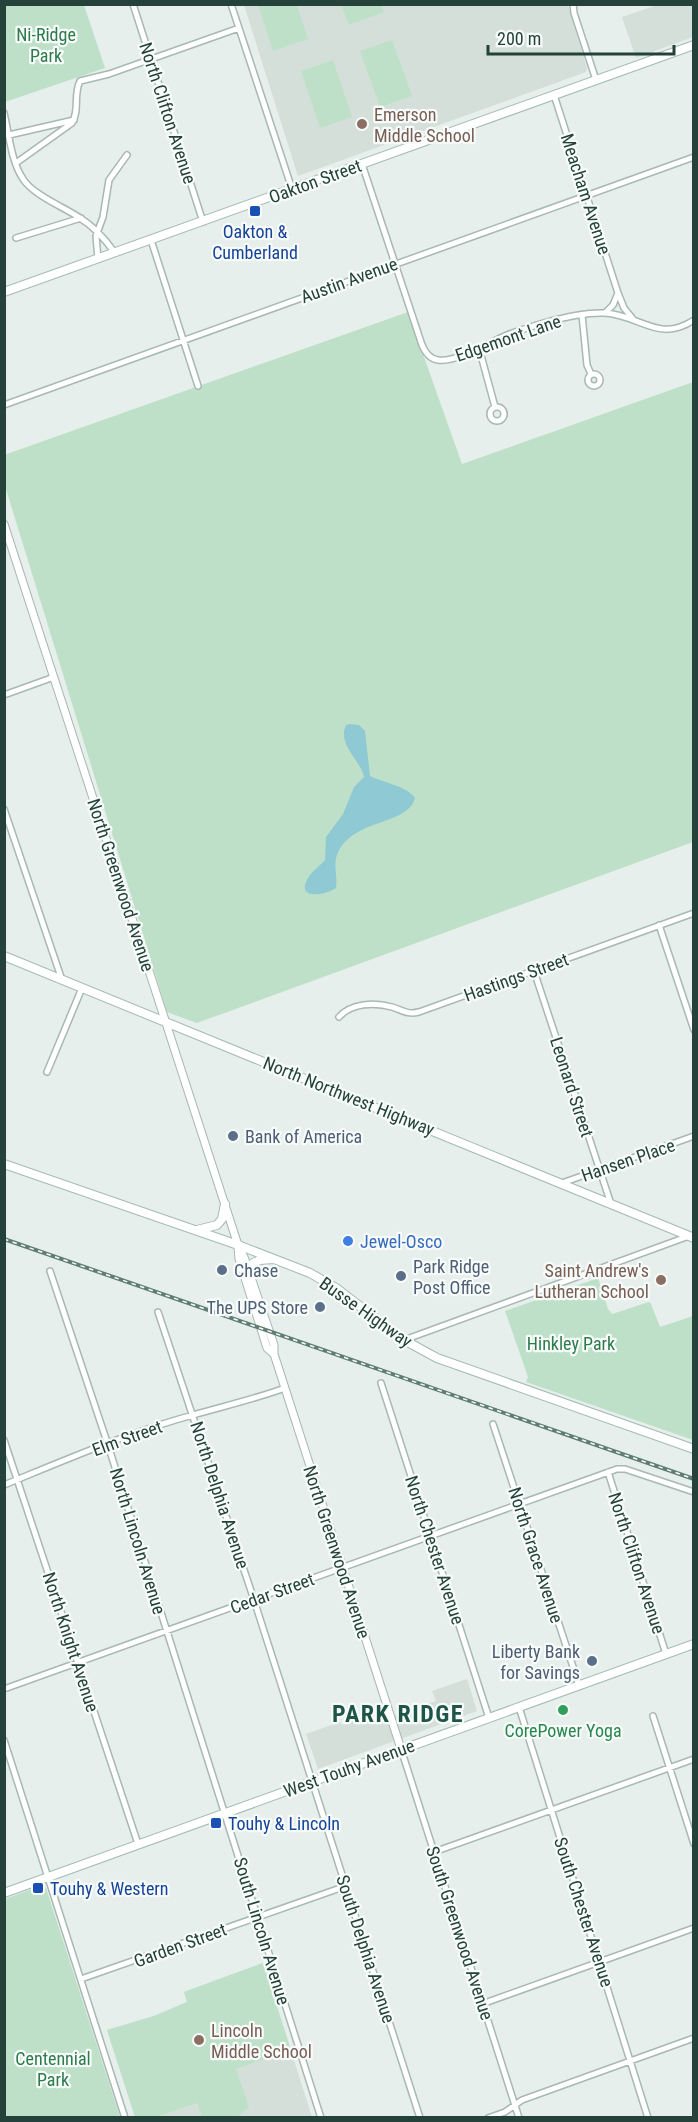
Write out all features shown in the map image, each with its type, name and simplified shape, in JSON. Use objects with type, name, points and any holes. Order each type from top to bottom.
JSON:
[{"type":"main road","name":"Oakton Street","points":[[4,292],[693,45]]},
{"type":"main road","name":"North Northwest Highway","points":[[4,957],[692,1236]]},
{"type":"main road","name":"Busse Highway","points":[[4,1164],[238,1245],[310,1273],[336,1288],[404,1340],[437,1358],[693,1449]]},
{"type":"main road","points":[[195,1230],[217,1225],[222,1219],[225,1204]]},
{"type":"main road","points":[[250,1273],[251,1266],[256,1261],[275,1259]]},
{"type":"main road","name":"West Touhy Avenue","points":[[4,1893],[693,1644]]},
{"type":"street","name":"North Clifton Avenue","points":[[133,4],[203,222]]},
{"type":"street","points":[[231,4],[292,189]]},
{"type":"street","points":[[573,4],[596,80]]},
{"type":"street","points":[[16,163],[74,120],[80,81],[109,74],[239,28]]},
{"type":"street","name":"Meacham Avenue","points":[[554,95],[618,293],[624,308],[634,320]]},
{"type":"street","points":[[4,113],[21,176],[30,187],[81,218],[104,236],[115,253]]},
{"type":"street","points":[[9,135],[74,120]]},
{"type":"street","points":[[98,259],[97,232],[104,217],[109,180],[127,155]]},
{"type":"street","name":"Austin Avenue","points":[[4,405],[693,157]]},
{"type":"street","points":[[362,165],[394,264]]},
{"type":"street","points":[[16,238],[81,218]]},
{"type":"street","points":[[151,240],[198,386]]},
{"type":"street","name":"Edgemont Lane","points":[[394,264],[422,345],[428,355],[434,359],[450,359],[536,325],[582,315],[605,313],[661,330],[670,330],[693,320]]},
{"type":"street","points":[[605,313],[613,305],[618,293]]},
{"type":"street","name":"Edgemont Lane","points":[[582,315],[587,365],[591,374]]},
{"type":"street","points":[[479,348],[495,407]]},
{"type":"street","name":"North Greenwood Avenue","points":[[4,524],[238,1245],[250,1273],[274,1345],[274,1354],[402,1749]]},
{"type":"street","points":[[4,695],[54,677]]},
{"type":"street","points":[[4,809],[62,980]]},
{"type":"street","name":"Hastings Street","points":[[339,1017],[348,1010],[373,1004],[390,1006],[407,1014],[419,1012],[693,913]]},
{"type":"street","points":[[659,925],[693,1030]]},
{"type":"street","name":"Leonard Street","points":[[534,971],[611,1204]]},
{"type":"street","points":[[47,1072],[82,988]]},
{"type":"street","name":"Hansen Place","points":[[562,1183],[693,1136]]},
{"type":"street","points":[[404,1340],[692,1236]]},
{"type":"street","name":"North Greenwood Avenue","points":[[238,1245],[239,1259],[267,1348],[274,1354]]},
{"type":"street","name":"North Lincoln Avenue","points":[[50,1271],[225,1813]]},
{"type":"street","name":"North Delphia Avenue","points":[[158,1312],[312,1781]]},
{"type":"street","name":"North Chester Avenue","points":[[381,1383],[489,1718]]},
{"type":"street","name":"Elm Street","points":[[4,1485],[193,1415],[241,1403],[285,1388]]},
{"type":"street","name":"North Grace Avenue","points":[[493,1424],[579,1685]]},
{"type":"street","name":"North Knight Avenue","points":[[4,1440],[138,1844]]},
{"type":"street","points":[[608,1472],[625,1469],[693,1492]]},
{"type":"street","name":"North Clifton Avenue","points":[[608,1472],[666,1654]]},
{"type":"street","name":"Cedar Street","points":[[4,1689],[608,1472]]},
{"type":"street","name":"South Chester Avenue","points":[[519,1707],[648,2118]]},
{"type":"street","points":[[653,1716],[693,1844]]},
{"type":"street","points":[[4,1740],[126,2118]]},
{"type":"street","name":"South Greenwood Avenue","points":[[402,1749],[519,2118]]},
{"type":"street","points":[[434,1852],[693,1759]]},
{"type":"street","name":"South Delphia Avenue","points":[[312,1781],[420,2118]]},
{"type":"street","name":"South Lincoln Avenue","points":[[225,1813],[321,2118]]},
{"type":"street","name":"Garden Street","points":[[81,1979],[346,1886]]},
{"type":"street","points":[[482,2004],[693,1928]]},
{"type":"street","points":[[488,2118],[505,2112],[522,2100],[693,2038]]},
{"type":"shaded area","name":"Emerson Middle School","points":[[244,5],[568,5],[587,68],[586,72],[298,176]]},
{"type":"shaded area","points":[[657,5],[693,5],[693,37],[636,58],[622,17]]},
{"type":"shaded area","points":[[467,1679],[477,1711],[318,1769],[306,1734],[340,1722],[342,1725],[364,1717],[366,1723],[386,1716],[387,1718],[436,1701],[432,1691]]},
{"type":"shaded area","name":"Lincoln Middle School","points":[[263,1963],[312,2117],[135,2117],[107,2030],[154,2016],[187,2002],[184,1992]]},
{"type":"green space","name":"Ni-Ridge Park","points":[[4,5],[84,5],[105,68],[5,102]]},
{"type":"green space","points":[[258,5],[297,5],[308,39],[273,51]]},
{"type":"green space","points":[[341,5],[381,5],[384,12],[349,25]]},
{"type":"green space","points":[[392,40],[412,96],[380,107],[360,51]]},
{"type":"green space","points":[[333,60],[352,117],[320,128],[301,71]]},
{"type":"green space","points":[[408,312],[462,464],[693,382],[693,842],[197,1023],[167,1012],[5,486],[4,455]]},
{"type":"green space","name":"Hinkley Park","points":[[598,1278],[608,1309],[612,1314],[649,1302],[660,1327],[693,1316],[693,1440],[526,1382],[528,1377],[505,1311]]},
{"type":"green space","name":"Centennial Park","points":[[43,1885],[46,1888],[120,2117],[5,2118],[5,1899]]},
{"type":"green space","name":"Lincoln Middle School","points":[[263,1963],[291,2050],[236,2069],[249,2107],[237,2117],[202,2117],[197,2103],[156,2117],[135,2117],[107,2030],[154,2016],[187,2002],[184,1992]]},
{"type":"water","points":[[346,725],[359,725],[365,731],[370,776],[401,788],[415,798],[402,814],[354,834],[344,843],[336,859],[336,888],[325,893],[308,893],[305,885],[308,878],[325,860],[326,837],[343,814],[354,787],[364,777],[344,739]]},
{"type":"railway","points":[[4,1239],[694,1479]]},
{"type":"place","name":"Emerson Middle School","points":[[362,124]]},
{"type":"place","name":"Oakton & Cumberland","points":[[255,211]]},
{"type":"place","name":"Bank of America","points":[[233,1136]]},
{"type":"place","name":"Jewel-Osco","points":[[348,1241]]},
{"type":"place","name":"Chase","points":[[222,1270]]},
{"type":"place","name":"Park Ridge Post Office","points":[[401,1276]]},
{"type":"place","name":"Saint Andrew's Lutheran School","points":[[661,1280]]},
{"type":"place","name":"The UPS Store","points":[[320,1307]]},
{"type":"place","name":"Liberty Bank for Savings","points":[[592,1661]]},
{"type":"place","name":"CorePower Yoga","points":[[563,1710]]},
{"type":"place","name":"Touhy & Lincoln","points":[[216,1823]]},
{"type":"place","name":"Touhy & Western","points":[[38,1888]]},
{"type":"place","name":"Lincoln Middle School","points":[[199,2040]]},
{"type":"district","name":"PARK RIDGE","points":[[398,1714]]}]
